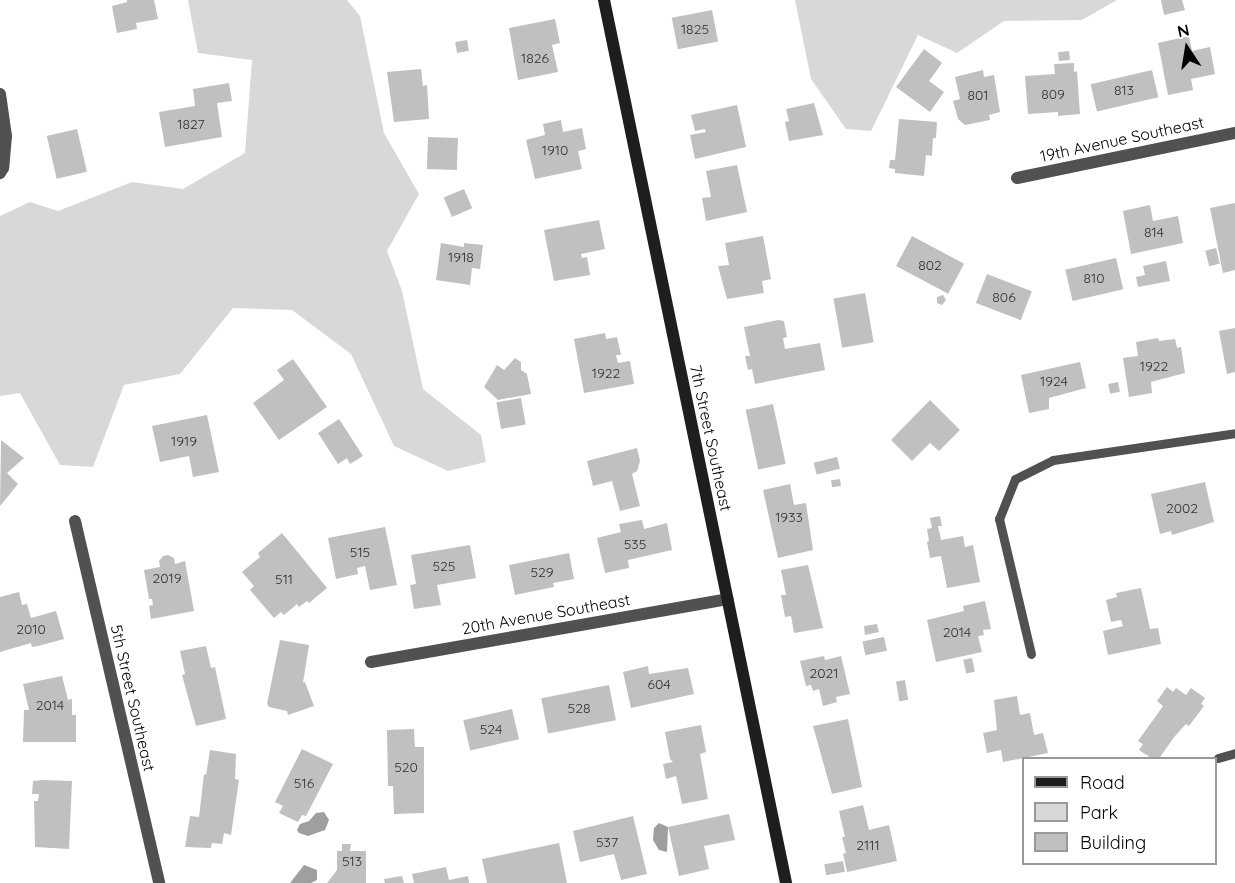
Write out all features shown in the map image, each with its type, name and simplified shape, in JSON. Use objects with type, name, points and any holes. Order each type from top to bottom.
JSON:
[{"type":"street","name":"7th Street Southeast","points":[[604,0],[786,883]]},
{"type":"street","points":[[0,94],[6,136],[3,168],[0,173]]},
{"type":"street","name":"19th Avenue Southeast","points":[[1017,178],[1235,133]]},
{"type":"street","name":"5th Street Southeast","points":[[75,521],[159,883]]},
{"type":"street","name":"20th Avenue Southeast","points":[[371,662],[727,599]]},
{"type":"lane","points":[[1031,654],[999,519],[1016,479],[1053,460],[1235,433]]},
{"type":"lane","points":[[1218,758],[1235,753]]},
{"type":"green space","points":[[188,0],[347,0],[360,16],[384,133],[419,194],[387,251],[402,291],[423,389],[481,435],[486,462],[448,471],[394,446],[351,354],[292,310],[233,308],[180,374],[124,385],[93,467],[60,465],[20,393],[0,396],[0,216],[30,202],[58,211],[132,182],[183,189],[245,153],[252,60],[198,53]]},
{"type":"green space","points":[[795,0],[1117,0],[1082,20],[1004,21],[957,53],[918,35],[871,131],[846,129],[811,79]]},
{"type":"shaded area","points":[[324,812],[329,820],[325,830],[308,836],[299,833],[297,830],[300,824],[309,821],[316,813]]},
{"type":"shaded area","points":[[659,823],[668,827],[667,852],[659,850],[653,840],[654,828]]},
{"type":"shaded area","points":[[304,865],[317,870],[317,880],[311,883],[290,883]]},
{"type":"building","points":[[127,0],[154,0],[158,19],[136,23],[137,29],[117,33],[112,6],[127,2]]},
{"type":"building","points":[[1161,0],[1182,0],[1185,10],[1164,15]]},
{"type":"building","points":[[712,10],[718,41],[678,49],[672,18]]},
{"type":"building","points":[[555,19],[560,43],[552,45],[558,72],[518,80],[509,28]]},
{"type":"building","points":[[1189,36],[1192,51],[1210,47],[1215,74],[1191,79],[1193,90],[1168,95],[1158,43]]},
{"type":"building","points":[[467,40],[469,51],[457,53],[455,42]]},
{"type":"building","points":[[924,49],[942,63],[929,81],[944,92],[930,112],[896,87]]},
{"type":"building","points":[[1069,51],[1070,60],[1059,61],[1058,52]]},
{"type":"building","points":[[1074,63],[1074,72],[1077,71],[1080,114],[1058,116],[1058,112],[1028,114],[1025,76],[1055,74],[1054,64]]},
{"type":"building","points":[[421,69],[423,86],[427,85],[429,119],[394,122],[387,72]]},
{"type":"building","points":[[983,70],[984,77],[994,75],[1000,112],[989,115],[990,120],[965,125],[958,119],[953,101],[960,99],[955,77]]},
{"type":"building","points":[[1152,70],[1158,97],[1097,111],[1091,84]]},
{"type":"building","points":[[229,83],[232,101],[217,103],[222,137],[165,147],[159,112],[195,106],[193,89]]},
{"type":"building","points":[[814,103],[823,135],[789,141],[785,122],[789,121],[786,109]]},
{"type":"building","points":[[737,105],[746,147],[695,159],[690,135],[706,132],[705,129],[695,131],[691,115]]},
{"type":"building","points":[[899,119],[937,122],[932,156],[926,155],[924,176],[895,173],[895,169],[889,168],[890,160],[895,160]]},
{"type":"building","points":[[561,120],[563,132],[582,128],[586,149],[578,151],[582,169],[535,179],[526,140],[545,135],[543,124]]},
{"type":"building","points":[[77,129],[87,172],[57,179],[47,136]]},
{"type":"building","points":[[428,137],[458,138],[457,170],[427,169]]},
{"type":"building","points":[[737,165],[747,212],[706,221],[702,198],[711,197],[706,171]]},
{"type":"building","points":[[464,189],[472,208],[452,217],[444,198]]},
{"type":"building","points":[[1235,203],[1235,270],[1223,273],[1210,208]]},
{"type":"building","points":[[1150,205],[1153,221],[1178,216],[1183,243],[1131,254],[1123,211]]},
{"type":"building","points":[[599,220],[605,249],[581,254],[582,258],[587,257],[590,275],[554,281],[544,230]]},
{"type":"building","points":[[763,236],[771,279],[762,281],[764,293],[727,299],[718,266],[729,265],[725,243]]},
{"type":"building","points":[[912,236],[964,264],[948,294],[896,266]]},
{"type":"building","points":[[441,243],[464,247],[464,243],[483,245],[480,269],[472,268],[470,285],[436,280]]},
{"type":"building","points":[[1216,248],[1220,264],[1209,266],[1205,251]]},
{"type":"building","points":[[1116,258],[1123,289],[1073,301],[1065,270]]},
{"type":"building","points":[[1166,261],[1170,281],[1138,287],[1136,277],[1145,275],[1143,266]]},
{"type":"building","points":[[987,274],[1032,291],[1021,320],[976,303]]},
{"type":"building","points":[[865,293],[874,342],[842,348],[833,299]]},
{"type":"building","points":[[943,295],[946,300],[942,305],[937,303],[937,297]]},
{"type":"building","points":[[778,320],[784,321],[787,337],[783,338],[785,349],[820,343],[825,370],[755,384],[752,369],[748,370],[745,356],[750,356],[744,327]]},
{"type":"building","points":[[1235,328],[1235,372],[1227,374],[1219,331]]},
{"type":"building","points":[[605,333],[606,339],[617,337],[621,355],[616,355],[618,363],[630,361],[634,384],[584,393],[574,339]]},
{"type":"building","points":[[1158,338],[1159,341],[1175,339],[1177,348],[1181,347],[1185,373],[1151,382],[1152,393],[1129,397],[1123,358],[1138,356],[1136,342]]},
{"type":"building","points":[[515,358],[521,362],[521,370],[527,374],[531,394],[498,400],[484,387],[497,365],[504,370]]},
{"type":"building","points":[[293,359],[327,407],[279,440],[253,403],[284,380],[277,370]]},
{"type":"building","points":[[1080,362],[1086,388],[1049,398],[1049,409],[1029,413],[1021,375]]},
{"type":"building","points":[[1118,382],[1120,392],[1110,394],[1108,384]]},
{"type":"building","points":[[521,398],[526,425],[501,429],[496,402]]},
{"type":"building","points":[[930,400],[960,430],[939,451],[930,443],[912,461],[891,440]]},
{"type":"building","points":[[773,404],[786,464],[758,469],[746,410]]},
{"type":"building","points":[[207,415],[219,472],[193,477],[189,456],[160,462],[152,426]]},
{"type":"building","points":[[339,419],[363,456],[350,464],[347,458],[338,464],[318,433]]},
{"type":"building","points":[[1,440],[24,458],[7,473],[18,484],[0,506]]},
{"type":"building","points":[[637,448],[640,461],[637,471],[632,474],[640,506],[620,511],[612,481],[593,486],[587,461]]},
{"type":"building","points":[[837,457],[840,469],[817,474],[814,463]]},
{"type":"building","points":[[840,479],[841,486],[832,487],[831,480]]},
{"type":"building","points":[[1205,482],[1214,522],[1172,535],[1171,531],[1160,534],[1151,494]]},
{"type":"building","points":[[790,484],[794,505],[806,503],[813,550],[778,558],[763,490]]},
{"type":"building","points":[[940,516],[942,526],[938,526],[941,540],[963,536],[965,547],[973,545],[980,582],[947,588],[941,556],[930,558],[927,542],[929,541],[927,529],[932,528],[930,518]]},
{"type":"building","points":[[642,520],[644,529],[667,523],[672,550],[628,560],[629,568],[605,573],[597,538],[621,532],[619,524]]},
{"type":"building","points":[[385,527],[397,585],[370,590],[365,566],[357,568],[358,574],[336,579],[328,538]]},
{"type":"building","points":[[282,533],[327,588],[309,603],[307,601],[299,607],[297,604],[284,615],[281,612],[274,618],[250,590],[254,586],[242,572],[260,557],[258,553]]},
{"type":"building","points":[[470,545],[476,578],[437,585],[441,605],[414,609],[410,585],[416,584],[411,555]]},
{"type":"building","points":[[569,553],[574,579],[553,583],[554,587],[515,595],[509,565]]},
{"type":"building","points":[[168,555],[174,558],[175,564],[185,561],[194,611],[151,619],[149,606],[153,605],[152,599],[149,599],[144,570],[160,567],[159,561],[163,556]]},
{"type":"building","points":[[808,565],[823,628],[794,633],[791,616],[785,617],[781,595],[786,595],[781,570]]},
{"type":"building","points":[[1141,588],[1150,629],[1158,628],[1161,644],[1108,655],[1103,631],[1123,626],[1121,620],[1111,622],[1106,600],[1117,597],[1116,593]]},
{"type":"building","points":[[19,592],[22,605],[27,604],[31,618],[56,611],[64,639],[32,647],[31,643],[0,652],[0,597]]},
{"type":"building","points":[[985,601],[991,629],[983,630],[984,635],[978,636],[982,652],[936,662],[927,620],[964,611],[963,606]]},
{"type":"building","points":[[877,624],[879,632],[865,635],[864,626]]},
{"type":"building","points":[[884,637],[887,651],[865,655],[862,642]]},
{"type":"building","points":[[280,640],[309,645],[303,683],[305,682],[314,706],[288,715],[287,711],[269,707],[267,704]]},
{"type":"building","points":[[206,646],[211,668],[215,667],[226,719],[196,726],[182,675],[185,674],[180,651]]},
{"type":"building","points":[[824,656],[825,660],[841,656],[850,694],[836,697],[837,702],[823,706],[819,689],[813,691],[811,685],[806,686],[800,661]]},
{"type":"building","points":[[972,658],[975,672],[966,674],[963,660]]},
{"type":"building","points":[[648,666],[649,674],[688,668],[694,694],[631,708],[623,672]]},
{"type":"building","points":[[62,676],[68,700],[72,699],[72,715],[76,715],[76,742],[23,742],[24,710],[29,710],[23,684]]},
{"type":"building","points":[[905,680],[908,700],[899,701],[896,681]]},
{"type":"building","points":[[609,685],[616,720],[548,734],[541,698]]},
{"type":"building","points":[[1167,687],[1173,692],[1176,688],[1186,695],[1191,688],[1205,698],[1201,704],[1204,706],[1189,726],[1186,724],[1160,757],[1150,757],[1139,750],[1143,744],[1138,741],[1163,706],[1157,701]]},
{"type":"building","points":[[1017,696],[1020,715],[1030,713],[1034,735],[1043,733],[1048,753],[1003,762],[1001,750],[987,753],[983,733],[997,730],[994,700]]},
{"type":"building","points":[[512,709],[519,739],[470,750],[463,720]]},
{"type":"building","points":[[848,719],[862,787],[832,794],[813,726]]},
{"type":"building","points":[[701,725],[706,752],[700,754],[708,799],[682,804],[676,776],[666,779],[663,764],[673,762],[670,759],[665,732]]},
{"type":"building","points":[[414,729],[415,747],[424,747],[424,813],[394,814],[393,786],[388,786],[387,730]]},
{"type":"building","points":[[302,749],[333,764],[306,816],[302,815],[298,822],[279,813],[283,806],[275,802]]},
{"type":"building","points":[[210,750],[236,754],[235,779],[239,780],[231,835],[224,833],[222,844],[212,843],[211,848],[185,847],[190,816],[199,817],[204,774],[206,775]]},
{"type":"building","points":[[33,781],[72,781],[69,849],[35,847],[34,801],[38,801],[39,794],[32,794]]},
{"type":"building","points":[[863,805],[869,830],[889,825],[897,861],[847,872],[842,837],[845,837],[839,811]]},
{"type":"building","points":[[729,814],[735,840],[704,846],[709,869],[679,876],[668,827]]},
{"type":"building","points":[[633,816],[647,874],[621,880],[614,854],[580,862],[573,831]]},
{"type":"building","points":[[559,843],[567,883],[487,883],[482,859]]},
{"type":"building","points":[[342,844],[351,844],[350,851],[366,851],[366,883],[327,883],[337,870],[337,851],[342,851]]},
{"type":"building","points":[[843,861],[845,872],[826,875],[824,864]]},
{"type":"building","points":[[446,867],[449,880],[468,876],[469,883],[414,883],[412,874]]},
{"type":"building","points":[[402,876],[404,883],[385,883],[384,879]]}]
